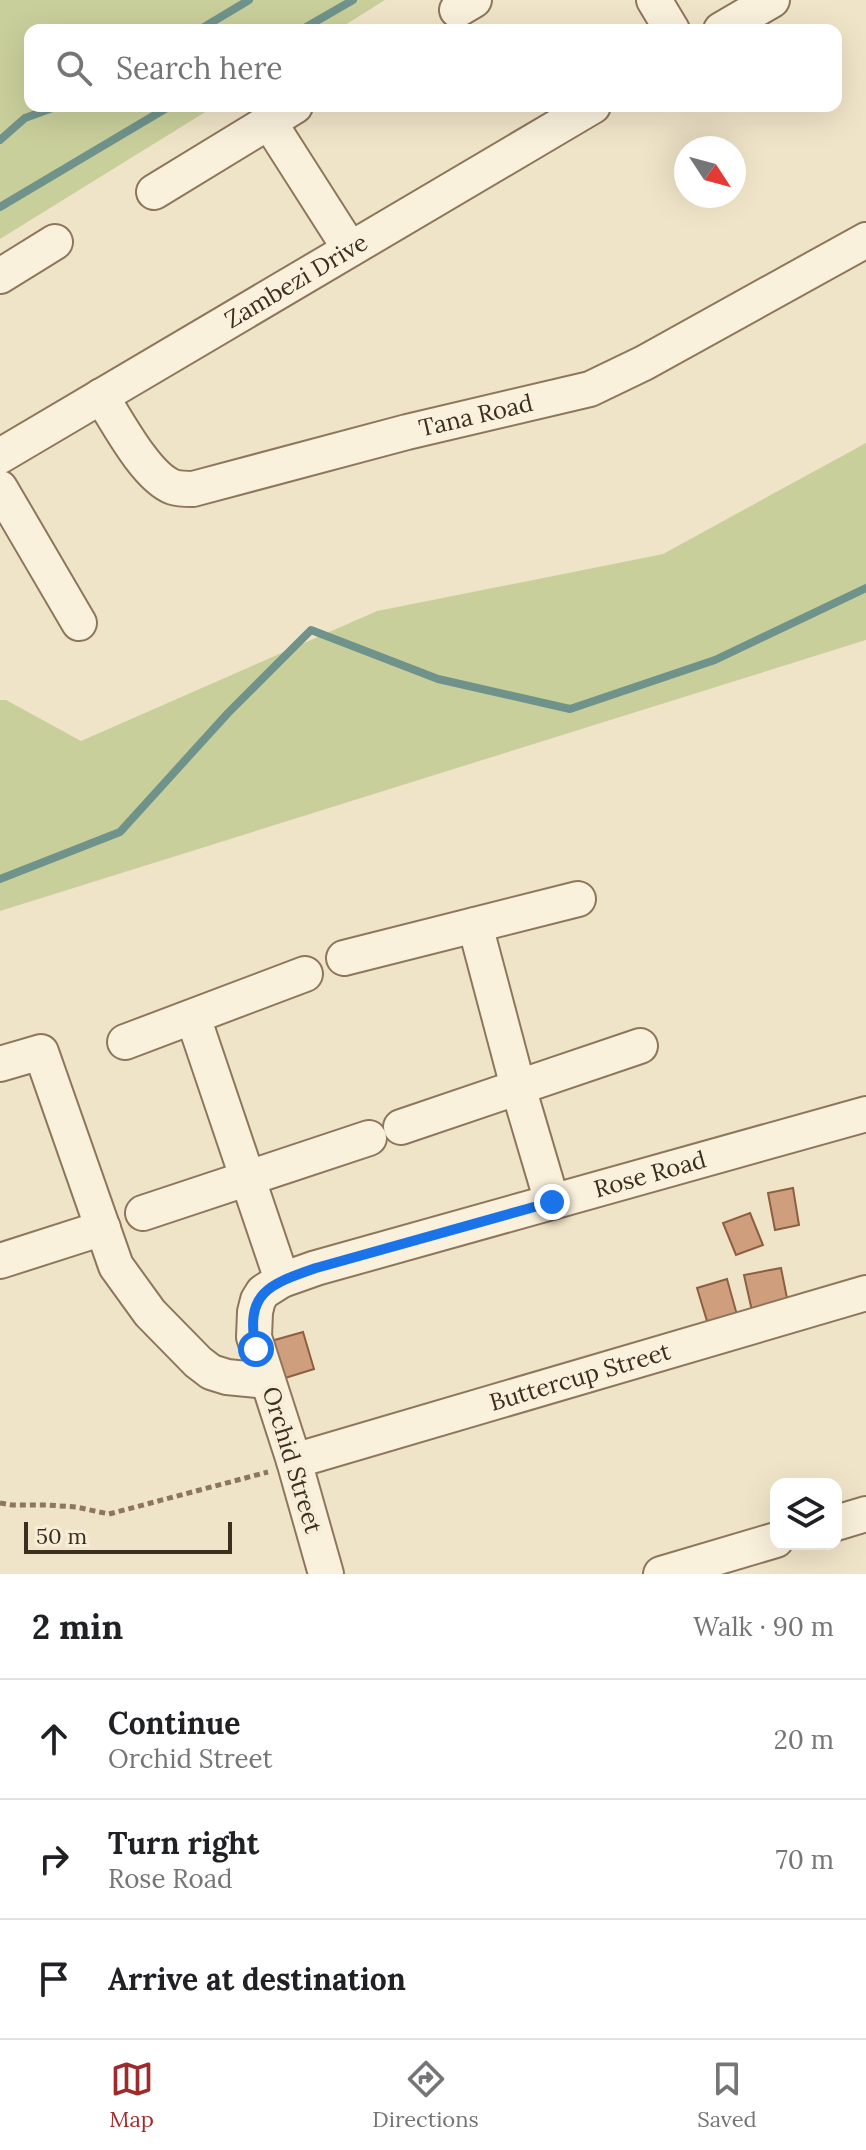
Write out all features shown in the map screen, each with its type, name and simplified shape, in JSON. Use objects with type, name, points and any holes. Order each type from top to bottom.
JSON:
[{"type":"street","points":[[654,0],[668,24]]},
{"type":"street","points":[[731,24],[772,0]]},
{"type":"street","name":"Zambezi Drive","points":[[1,453],[583,112]]},
{"type":"street","points":[[154,192],[282,114],[350,249]]},
{"type":"street","name":"Tana Road","points":[[101,396],[141,459],[173,487],[193,489],[407,432],[590,389],[644,363],[866,240]]},
{"type":"street","points":[[0,276],[55,242]]},
{"type":"street","points":[[0,488],[79,623]]},
{"type":"street","points":[[344,958],[578,899]]},
{"type":"street","points":[[475,925],[552,1202]]},
{"type":"street","points":[[125,1042],[305,974]]},
{"type":"street","points":[[193,1017],[248,1178],[270,1290]]},
{"type":"street","points":[[401,1127],[640,1046]]},
{"type":"street","points":[[0,1064],[41,1052],[116,1266],[150,1313],[211,1372],[267,1381]]},
{"type":"street","name":"Rose Road","points":[[270,1290],[316,1268],[866,1114]]},
{"type":"street","points":[[143,1213],[369,1138]]},
{"type":"street","points":[[0,1261],[103,1228]]},
{"type":"street","name":"Orchid Street","points":[[270,1290],[254,1324],[254,1337],[326,1574]]},
{"type":"street","name":"Buttercup Street","points":[[294,1461],[866,1293]]},
{"type":"street","points":[[842,1521],[866,1514]]},
{"type":"street","points":[[661,1574],[770,1542]]},
{"type":"path","points":[[0,1503],[76,1507],[109,1514],[259,1476],[294,1461]]},
{"type":"green space","points":[[0,0],[385,0],[347,24],[24,24],[24,112],[205,112],[0,239]]},
{"type":"green space","points":[[866,443],[866,640],[0,911],[0,700],[6,700],[81,741],[377,611],[663,554]]},
{"type":"building","points":[[793,1188],[799,1225],[775,1230],[768,1193]]},
{"type":"building","points":[[750,1213],[763,1245],[736,1255],[723,1223]]},
{"type":"building","points":[[781,1268],[788,1303],[752,1311],[744,1275]]},
{"type":"building","points":[[727,1279],[739,1322],[710,1331],[697,1288]]},
{"type":"building","points":[[303,1332],[314,1369],[282,1379],[271,1341]]},
{"type":"waterway","points":[[209,24],[249,0]]},
{"type":"waterway","points":[[311,24],[353,0]]},
{"type":"waterway","points":[[0,140],[25,118],[42,112]]},
{"type":"waterway","points":[[0,207],[160,112]]},
{"type":"waterway","points":[[0,879],[120,832],[228,713],[311,630],[438,679],[570,709],[715,660],[866,588]]},
{"type":"route","points":[[256,1349],[254,1324],[258,1300],[263,1292],[282,1280],[552,1202]]}]
